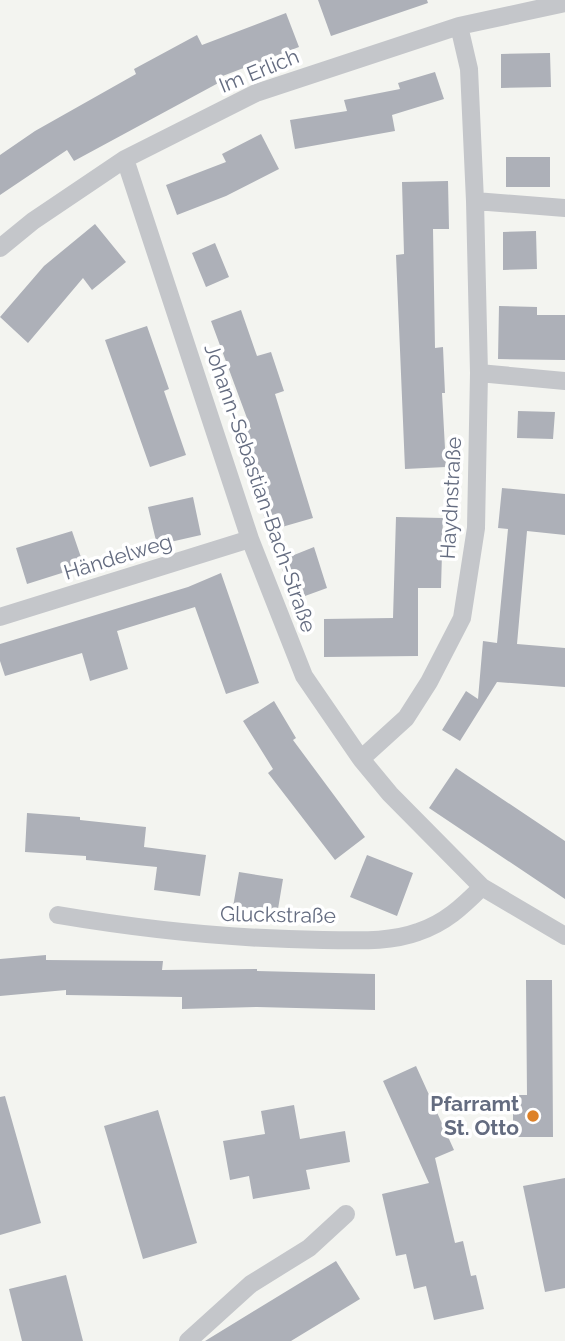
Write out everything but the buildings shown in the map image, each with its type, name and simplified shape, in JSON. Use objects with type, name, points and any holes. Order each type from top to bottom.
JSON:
[{"type":"street","name":"Im Erlich","points":[[0,248],[33,221],[125,159],[256,93],[459,26],[565,3]]},
{"type":"street","name":"Haydnstraße","points":[[361,759],[392,734],[406,718],[429,682],[462,618],[476,528],[479,373],[475,201],[469,69],[459,26]]},
{"type":"street","name":"Johann-Sebastian-Bach-Straße","points":[[125,159],[250,539],[304,676],[361,759],[390,794],[482,887],[565,936]]},
{"type":"street","points":[[475,201],[565,208]]},
{"type":"street","points":[[479,373],[565,381]]},
{"type":"street","name":"Händelweg","points":[[0,617],[250,539]]},
{"type":"street","name":"Gluckstraße","points":[[58,915],[134,928],[217,937],[387,939],[415,933],[454,915],[482,887]]},
{"type":"street","points":[[188,1341],[251,1284],[309,1248],[346,1213]]},
{"type":"place","name":"Pfarramt St. Otto","points":[[533,1116]]}]
